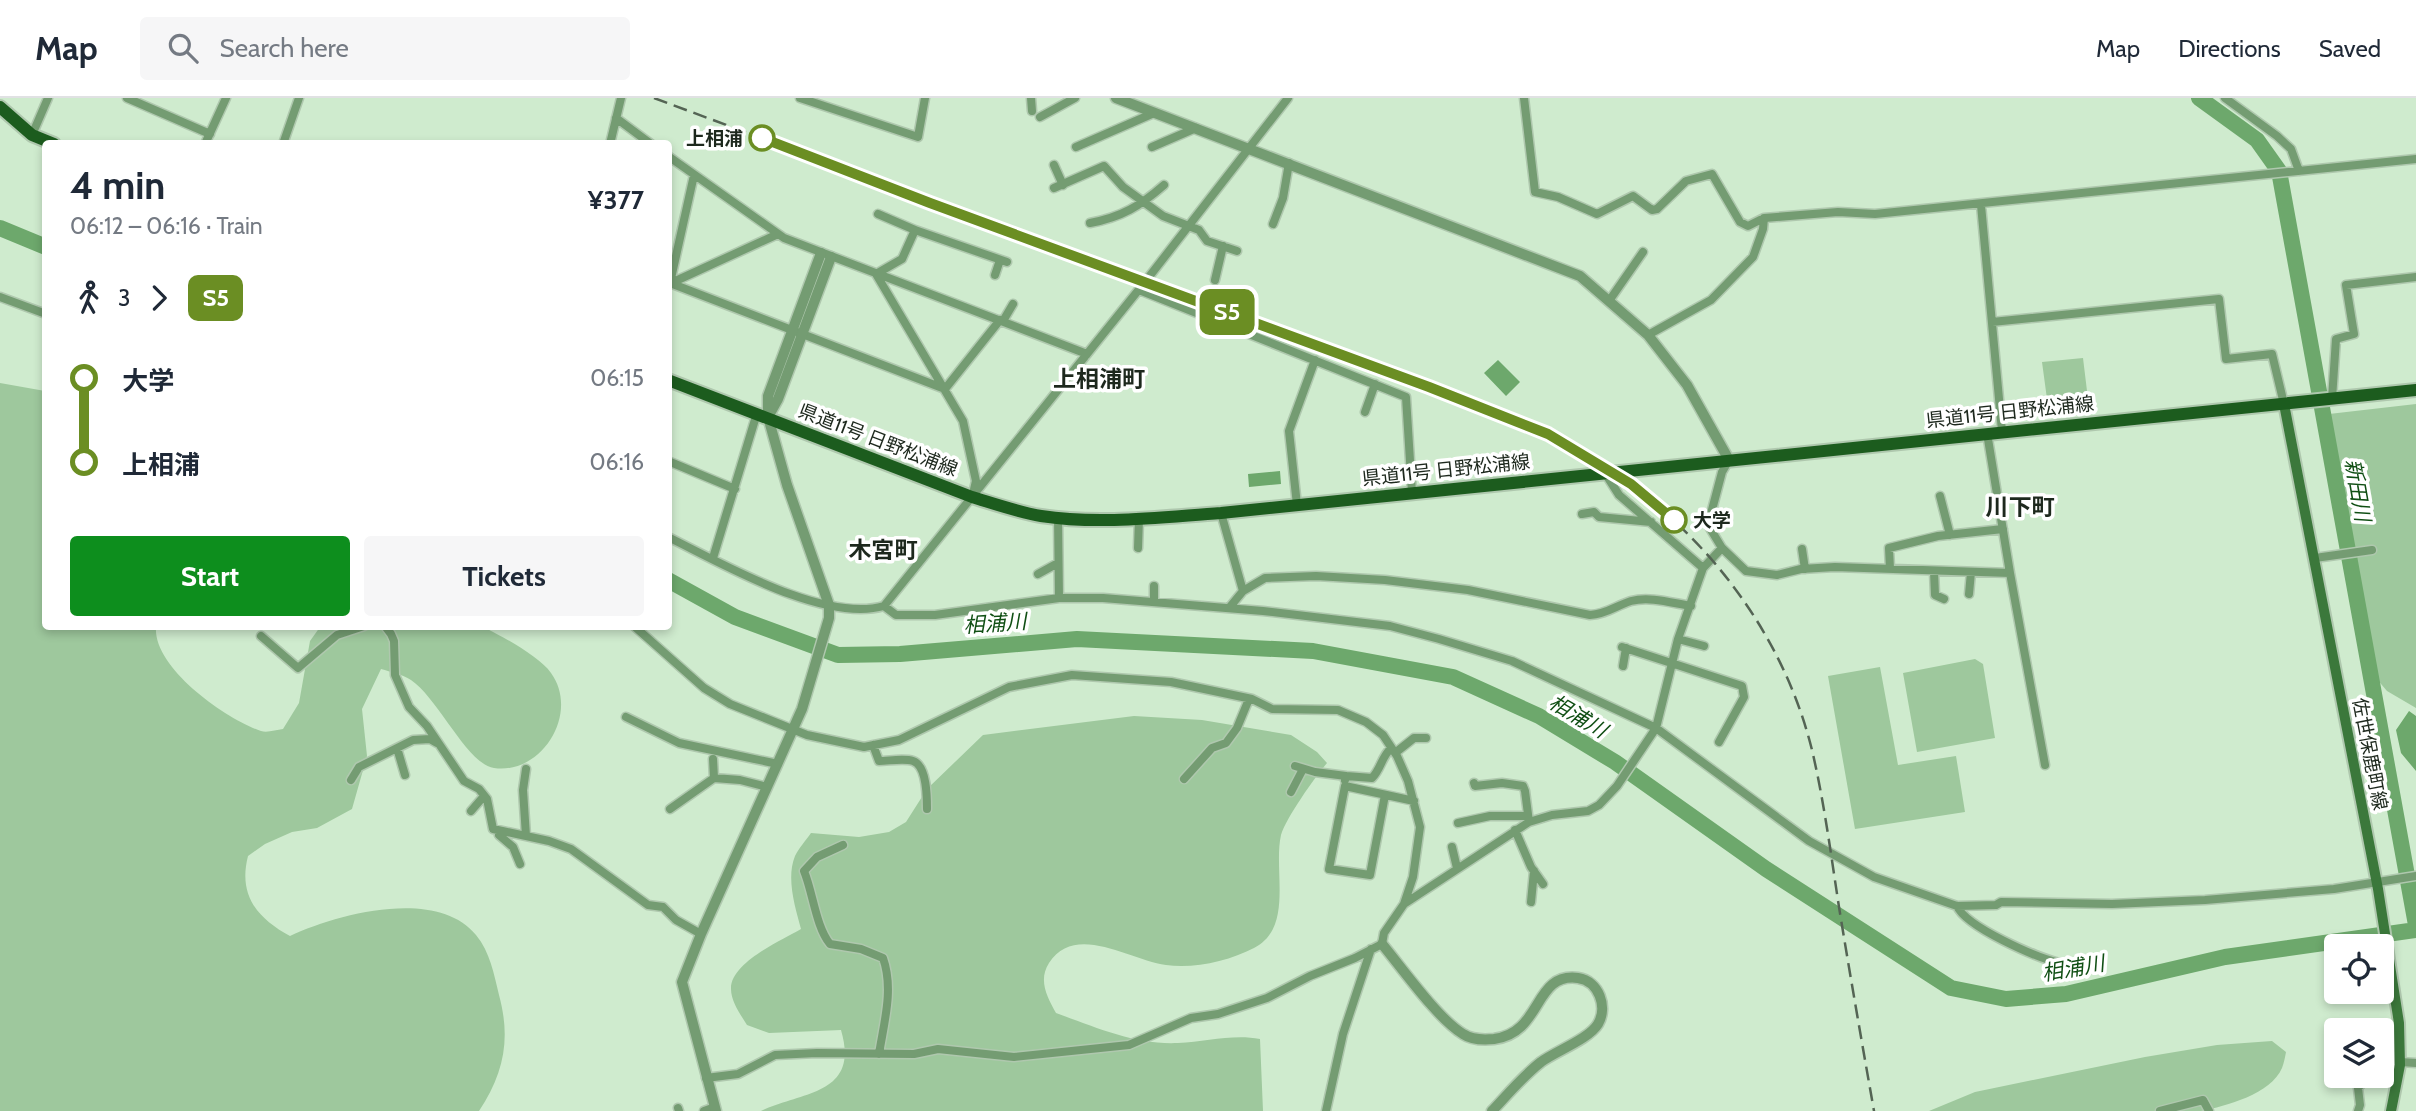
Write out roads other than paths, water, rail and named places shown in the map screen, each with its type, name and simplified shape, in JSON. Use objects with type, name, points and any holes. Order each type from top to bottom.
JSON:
[{"type":"main road","points":[[0,107],[32,135],[44,140]]},
{"type":"main road","name":"県道11号 日野松浦線","points":[[672,381],[1006,508],[1058,517],[1139,518],[1221,513],[2416,390]]},
{"type":"main road","name":"佐世保鹿町線","points":[[2284,404],[2318,558],[2399,1023],[2395,1110]]},
{"type":"street","points":[[32,135],[48,98]]},
{"type":"street","points":[[127,98],[138,100],[210,134]]},
{"type":"street","points":[[207,140],[226,98]]},
{"type":"street","points":[[283,140],[299,98]]},
{"type":"street","points":[[611,140],[621,98]]},
{"type":"street","points":[[800,98],[918,137],[925,98]]},
{"type":"street","points":[[1031,98],[1031,111]]},
{"type":"street","points":[[1040,117],[1075,98]]},
{"type":"street","points":[[1116,98],[1580,276],[1648,335],[1686,385],[1729,460],[1722,472],[1708,526],[1723,548],[1746,571],[1777,575],[1805,569],[2010,573]]},
{"type":"street","points":[[672,539],[803,600],[871,609],[884,606],[1139,290],[1288,98]]},
{"type":"street","points":[[1524,98],[1535,192],[1558,197],[1597,214],[1633,196],[1651,210],[1657,209],[1686,181],[1712,174],[1740,222],[1748,226],[1764,218],[1838,212],[1875,214],[1981,205],[2416,159]]},
{"type":"street","points":[[2225,98],[2277,135],[2291,149],[2299,171]]},
{"type":"street","points":[[1076,147],[1154,113]]},
{"type":"street","points":[[615,118],[645,140]]},
{"type":"street","points":[[1152,147],[1196,128]]},
{"type":"street","points":[[672,159],[784,238],[1087,354]]},
{"type":"street","points":[[1273,224],[1283,198],[1289,163]]},
{"type":"street","points":[[1054,165],[1058,186],[1104,166],[1123,187],[1163,216],[1199,230],[1207,241],[1237,251]]},
{"type":"street","points":[[672,271],[694,176]]},
{"type":"street","points":[[1092,221],[1115,219],[1144,202],[1164,185]]},
{"type":"street","points":[[1981,205],[2002,432]]},
{"type":"street","points":[[878,215],[1003,261],[995,275]]},
{"type":"street","points":[[1648,335],[1711,300],[1753,257],[1764,218]]},
{"type":"street","points":[[876,274],[902,258],[915,230]]},
{"type":"street","points":[[672,283],[778,234]]},
{"type":"street","points":[[1215,280],[1223,246]]},
{"type":"street","points":[[1609,301],[1643,253]]},
{"type":"street","points":[[713,558],[734,489],[768,396],[797,333],[826,255]]},
{"type":"street","points":[[876,274],[962,421],[976,481],[972,497]]},
{"type":"street","points":[[2331,399],[2336,339],[2354,334],[2346,285],[2416,277]]},
{"type":"street","points":[[672,285],[945,389]]},
{"type":"street","points":[[1139,290],[1406,397],[1412,493]]},
{"type":"street","points":[[0,296],[42,312]]},
{"type":"street","points":[[1992,322],[2219,299],[2227,359],[2273,354],[2284,404]]},
{"type":"street","points":[[945,389],[1013,304]]},
{"type":"street","points":[[1297,505],[1289,431],[1315,360]]},
{"type":"street","points":[[1365,412],[1376,384]]},
{"type":"street","points":[[704,1111],[716,1109],[682,982],[794,729],[829,618],[830,605],[762,415]]},
{"type":"street","points":[[1987,433],[2045,765]]},
{"type":"street","points":[[672,463],[734,489]]},
{"type":"street","points":[[1605,473],[1619,495],[1703,568]]},
{"type":"street","points":[[1940,496],[1950,535]]},
{"type":"street","points":[[1582,514],[1594,512],[1599,517],[1651,522]]},
{"type":"street","points":[[1221,513],[1243,591]]},
{"type":"street","points":[[1058,517],[1059,598]]},
{"type":"street","points":[[1138,548],[1139,518]]},
{"type":"street","points":[[1890,569],[1889,548],[1938,536],[2003,529]]},
{"type":"street","points":[[1458,823],[1490,816],[1529,819],[1588,811],[1599,806],[1654,731],[1678,639],[1703,568],[1723,548]]},
{"type":"street","points":[[1802,549],[1805,569]]},
{"type":"street","points":[[2318,558],[2372,550]]},
{"type":"street","points":[[1038,574],[1058,563]]},
{"type":"street","points":[[1934,570],[1935,595],[1944,599]]},
{"type":"street","points":[[1969,594],[1971,572]]},
{"type":"street","points":[[1229,608],[1243,591],[1265,578],[1316,576],[1385,580],[1468,590],[1590,615],[1604,614],[1632,601],[1648,599],[1691,606]]},
{"type":"street","points":[[1154,586],[1154,602]]},
{"type":"street","points":[[884,606],[896,615],[934,615],[1059,598],[1154,602],[1390,626],[1481,650],[1548,676],[1654,731],[1809,841],[1874,877],[1957,906],[2001,902],[2112,904],[2205,900],[2377,885],[2416,876]]},
{"type":"street","points":[[261,636],[299,668],[340,630]]},
{"type":"street","points":[[388,630],[394,641],[395,675],[409,707],[427,726],[464,781],[479,789],[487,799],[493,828],[571,849],[648,905],[663,907],[676,920],[701,934]]},
{"type":"street","points":[[639,630],[704,688],[730,704],[807,735],[864,747],[899,740],[1009,687],[1072,674],[1171,682],[1249,699],[1272,709],[1338,710],[1366,722],[1383,736],[1393,750],[1414,801],[1420,827],[1418,849],[1404,904],[1384,933],[1382,944]]},
{"type":"street","points":[[1678,639],[1704,646]]},
{"type":"street","points":[[1623,666],[1624,648],[1742,686],[1744,696],[1719,742]]},
{"type":"street","points":[[1184,779],[1212,748],[1226,743],[1237,729],[1249,699]]},
{"type":"street","points":[[626,717],[679,743],[778,764]]},
{"type":"street","points":[[1291,792],[1299,768],[1372,778],[1378,771],[1381,758],[1411,735],[1426,738]]},
{"type":"street","points":[[351,780],[359,767],[397,748],[422,738],[440,744]]},
{"type":"street","points":[[873,745],[879,761],[912,761],[918,765],[927,785],[927,809]]},
{"type":"street","points":[[397,748],[405,775]]},
{"type":"street","points":[[713,759],[714,778]]},
{"type":"street","points":[[526,769],[523,790],[526,836]]},
{"type":"street","points":[[1346,776],[1329,869],[1370,875],[1385,795]]},
{"type":"street","points":[[670,809],[714,778],[740,780],[767,788]]},
{"type":"street","points":[[1474,783],[1475,786],[1502,783],[1522,786],[1529,819]]},
{"type":"street","points":[[1345,786],[1414,801]]},
{"type":"street","points":[[471,811],[484,796]]},
{"type":"street","points":[[1404,904],[1529,819]]},
{"type":"street","points":[[1515,830],[1543,884]]},
{"type":"street","points":[[501,831],[499,835],[513,847],[520,864]]},
{"type":"street","points":[[843,845],[817,857],[804,871],[823,936],[830,944],[861,949],[883,958],[889,987],[879,1054]]},
{"type":"street","points":[[1452,847],[1457,868]]},
{"type":"street","points":[[1531,902],[1534,871]]},
{"type":"street","points":[[1957,906],[1961,915],[1997,937],[2041,959],[2060,963]]},
{"type":"street","points":[[706,1078],[738,1074],[775,1055],[914,1054],[938,1049],[1014,1057],[1129,1045],[1191,1018],[1218,1014],[1267,998],[1382,944]]},
{"type":"street","points":[[1382,944],[1448,1022],[1465,1036],[1483,1040],[1505,1038],[1520,1030],[1550,986],[1564,978],[1581,978],[1599,993],[1603,1004],[1599,1023],[1535,1067],[1492,1111]]},
{"type":"street","points":[[1326,1111],[1343,1034],[1371,949]]},
{"type":"street","points":[[2394,1069],[2416,1063]]},
{"type":"street","points":[[2358,1088],[2358,1111]]},
{"type":"street","points":[[2160,1111],[2203,1100],[2209,1111]]},
{"type":"waterway","name":"新田川","points":[[2199,98],[2257,140],[2279,171],[2416,925]]},
{"type":"waterway","name":"相浦川","points":[[0,228],[42,245]]},
{"type":"waterway","name":"相浦川","points":[[672,582],[735,617],[838,655],[900,654],[1077,639],[1313,651],[1453,677],[1539,716],[1615,762],[1766,869],[1951,988],[2006,999],[2066,994],[2225,957],[2416,930]]},
{"type":"railway","points":[[654,98],[1513,420],[1594,460],[1633,486],[1702,548],[1732,584],[1758,622],[1798,705],[1812,750],[1820,789],[1874,1111]]},
{"type":"train","name":"S5","points":[[762,138],[1548,434],[1631,484],[1674,520]]},
{"type":"place","name":"上相浦","points":[[762,138]]},
{"type":"place","name":"大学","points":[[1674,520]]},
{"type":"district","name":"上相浦町","points":[[1099,379]]},
{"type":"district","name":"川下町","points":[[2020,507]]},
{"type":"district","name":"木宮町","points":[[883,550]]}]
